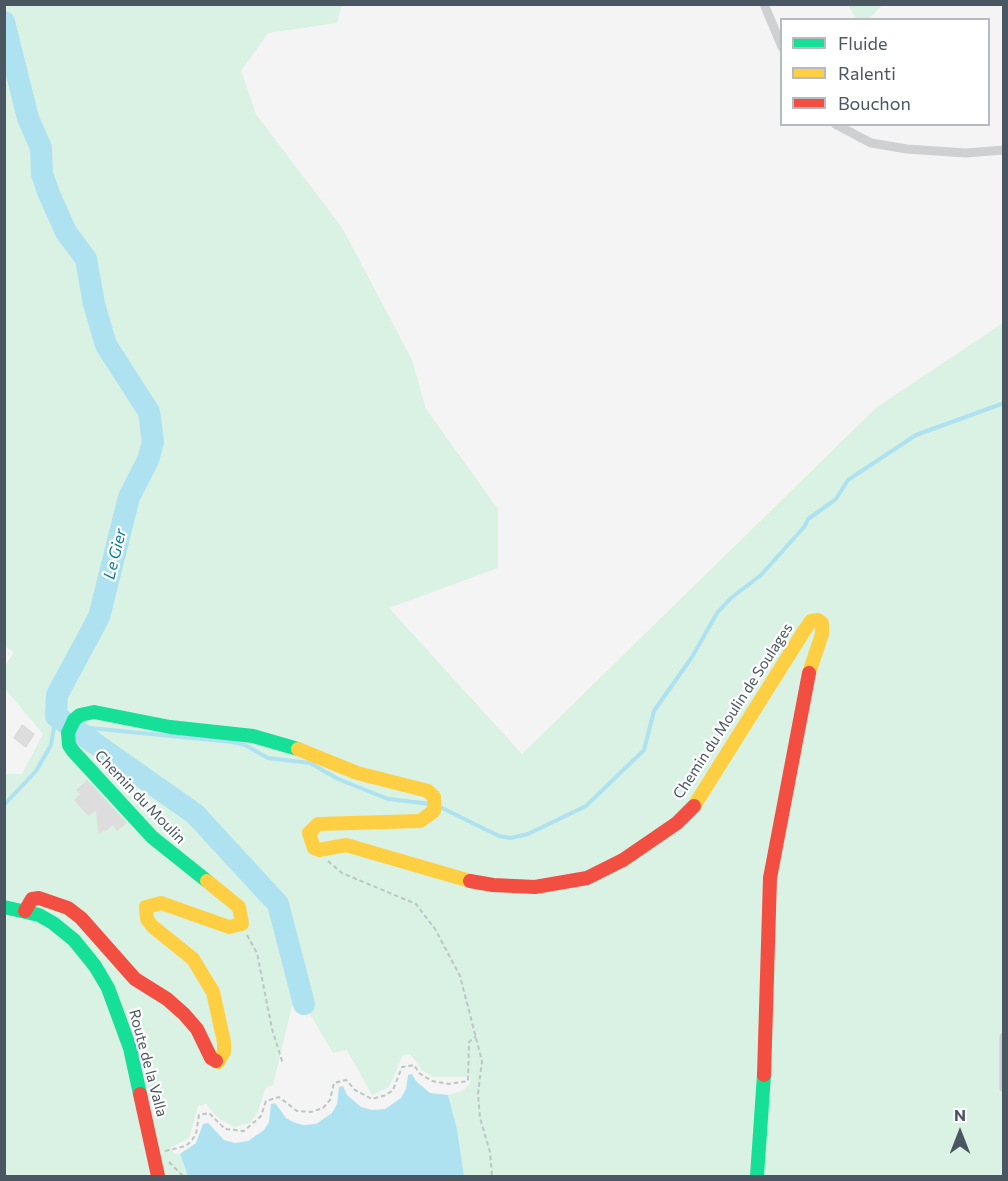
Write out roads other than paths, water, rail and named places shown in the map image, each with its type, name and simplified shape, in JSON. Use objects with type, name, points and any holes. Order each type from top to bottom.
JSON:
[{"type":"street","points":[[764,4],[780,42]]},
{"type":"street","points":[[839,126],[871,143],[907,149],[966,153],[1004,150]]},
{"type":"street","name":"Chemin du Moulin de Soulages","points":[[327,849],[346,845],[399,859],[451,877],[493,885],[535,887],[587,878],[623,860],[651,842],[693,807],[811,621],[818,620],[822,623],[822,634],[805,684],[770,878],[765,1059],[757,1176]]},
{"type":"street","name":"Chemin du Moulin","points":[[25,910],[32,900],[39,898],[68,908],[81,918],[135,979],[167,999],[184,1014],[197,1029],[215,1062],[222,1059],[224,1042],[213,992],[193,959],[152,926],[147,919],[146,907],[161,903],[229,927],[242,924],[243,914],[239,907],[152,837],[73,751],[69,745],[71,726],[80,715],[94,712],[170,727],[253,736],[284,743],[357,773],[428,791],[434,797],[434,812],[420,821],[318,824],[309,833],[310,844],[319,850],[327,849]]},
{"type":"street","name":"Route de la Valla","points":[[4,907],[25,910],[53,923],[74,940],[95,966],[108,988],[130,1048],[158,1176]]},
{"type":"street","points":[[1004,1037],[1004,1088]]},
{"type":"water","points":[[412,1074],[416,1081],[430,1093],[448,1095],[457,1129],[464,1176],[188,1176],[180,1154],[196,1143],[203,1124],[208,1123],[224,1140],[235,1143],[248,1141],[264,1130],[269,1122],[271,1104],[275,1103],[286,1118],[293,1122],[303,1125],[316,1124],[332,1113],[337,1104],[339,1087],[343,1086],[347,1095],[361,1107],[372,1110],[385,1109],[401,1098],[406,1089],[408,1075]]},
{"type":"waterway","name":"Le Gier","points":[[4,22],[28,118],[41,148],[42,174],[49,194],[66,232],[86,259],[94,304],[106,345],[149,412],[153,442],[148,460],[129,497],[99,617],[57,695],[56,716],[195,814],[278,904],[304,1004]]},
{"type":"waterway","points":[[438,806],[499,836],[511,838],[528,834],[586,806],[644,750],[654,711],[692,657],[717,613],[731,598],[761,575],[805,526],[808,519],[836,499],[848,480],[916,435],[1004,403]]},
{"type":"waterway","points":[[4,805],[36,771],[51,745],[56,716]]},
{"type":"waterway","points":[[74,730],[90,728],[232,742],[245,745],[268,758],[310,763],[338,779],[388,799],[431,804]]}]
